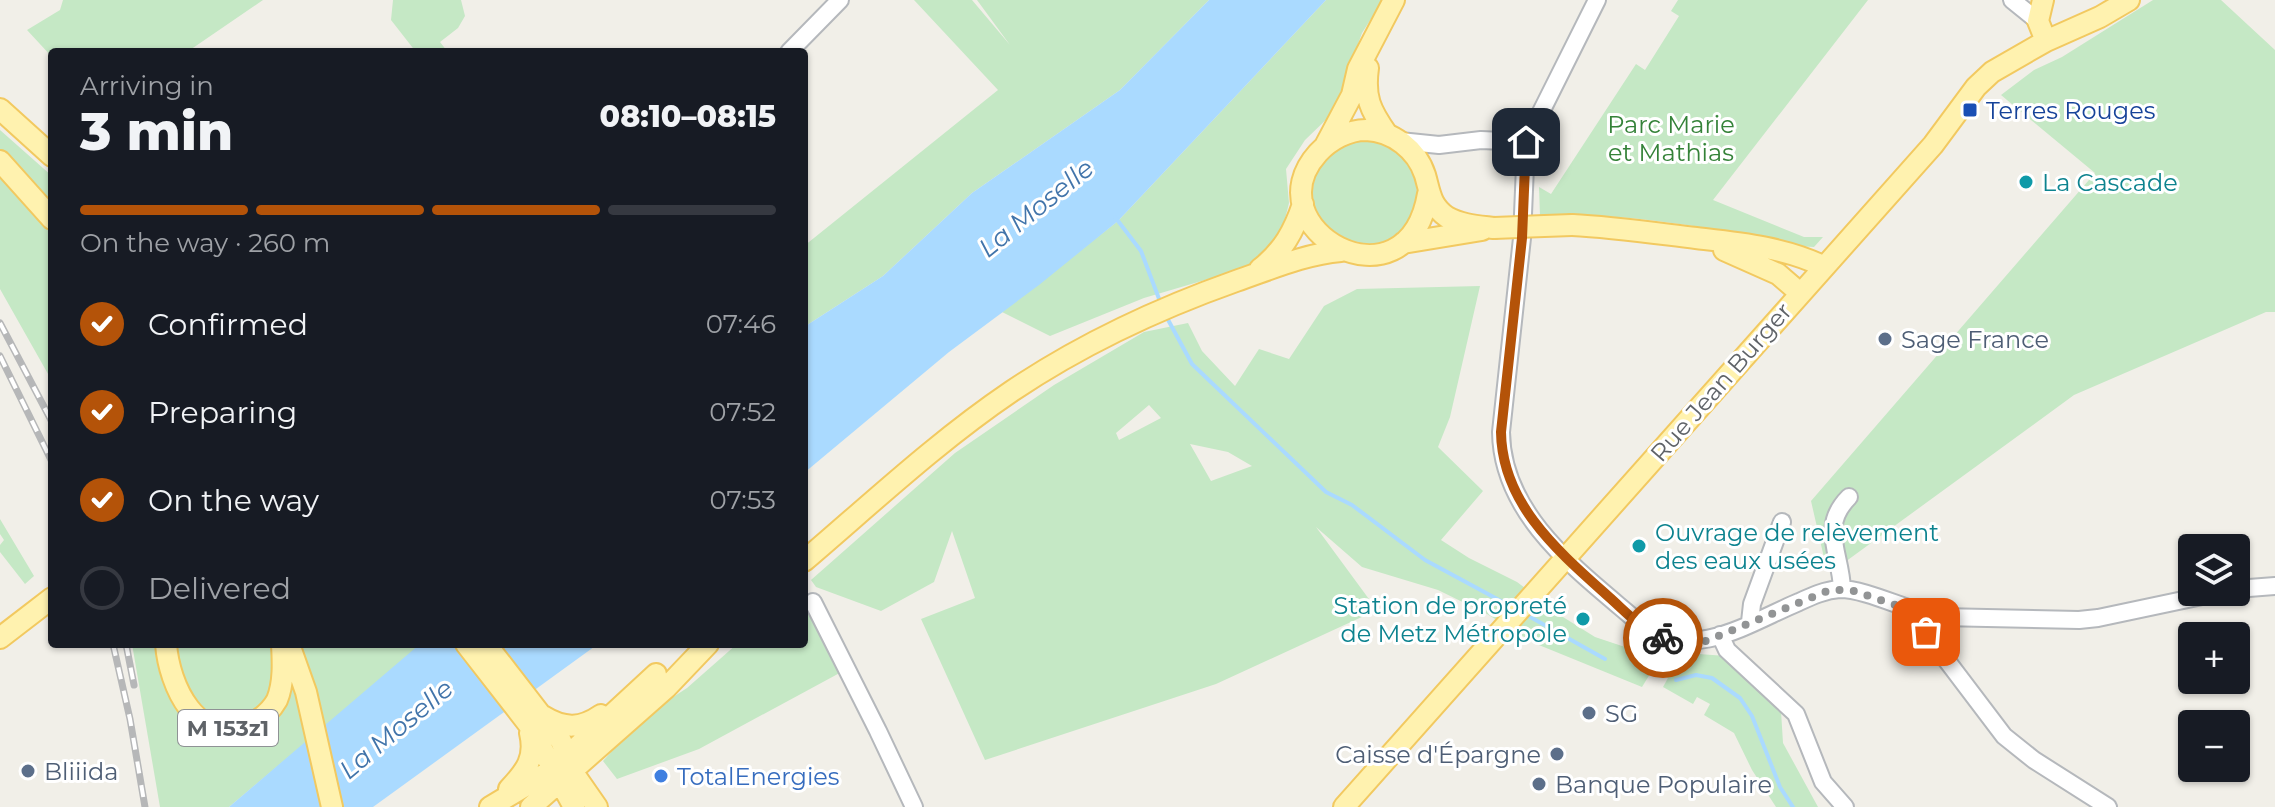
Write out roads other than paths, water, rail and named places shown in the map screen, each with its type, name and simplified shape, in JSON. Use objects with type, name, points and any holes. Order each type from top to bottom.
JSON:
[{"type":"main road","points":[[1250,277],[1277,255],[1289,238],[1303,204],[1307,171],[1314,156],[1326,144],[1352,95],[1358,69],[1394,0]]},
{"type":"main road","points":[[2043,0],[2038,21],[2046,41]]},
{"type":"main road","name":"Rue Jean Burger","points":[[1344,807],[1933,145],[1976,87],[2010,61],[2129,0]]},
{"type":"main road","points":[[808,558],[924,458],[991,406],[1068,356],[1191,297],[1312,255],[1341,251],[1362,255],[1384,253],[1403,243],[1416,230],[1425,213],[1428,194],[1421,164],[1372,112],[1365,88],[1372,38]]},
{"type":"main road","points":[[0,109],[48,152]]},
{"type":"main road","points":[[1326,144],[1345,134],[1366,130],[1394,138]]},
{"type":"main road","points":[[0,161],[48,215]]},
{"type":"main road","points":[[1428,194],[1445,216],[1462,223],[1494,228]]},
{"type":"main road","points":[[1303,204],[1317,232],[1341,251]]},
{"type":"main road","points":[[1403,243],[1494,228],[1616,227],[1759,246],[1806,258],[1823,266]]},
{"type":"main road","points":[[1690,237],[1757,262],[1778,274],[1800,293]]},
{"type":"main road","points":[[0,638],[48,601]]},
{"type":"main road","name":"M 153z1","points":[[167,648],[177,692],[190,711],[208,724],[232,728],[252,724],[273,705],[280,688],[282,648]]},
{"type":"main road","points":[[290,648],[306,692],[332,807]]},
{"type":"main road","points":[[470,648],[523,703]]},
{"type":"main road","points":[[489,648],[564,767],[597,807]]},
{"type":"main road","points":[[536,721],[573,727],[588,724],[695,648]]},
{"type":"main road","points":[[493,805],[564,767],[666,688],[704,648]]},
{"type":"main road","points":[[531,807],[564,767],[656,674]]},
{"type":"main road","points":[[493,805],[525,772],[532,759],[536,721]]},
{"type":"main road","points":[[564,767],[574,807]]},
{"type":"street","points":[[793,48],[840,0]]},
{"type":"street","points":[[1597,0],[1526,142],[1522,238],[1501,445],[1520,502],[1565,558],[1653,634],[1689,643],[1720,635],[1821,593],[1842,589],[1922,614],[1959,618],[2079,620],[2178,601]]},
{"type":"street","points":[[2012,0],[2038,21]]},
{"type":"street","points":[[1394,138],[1439,145],[1481,140],[1526,142]]},
{"type":"street","points":[[1842,589],[1831,531],[1835,514],[1849,497]]},
{"type":"street","points":[[1750,622],[1752,604],[1782,522]]},
{"type":"street","points":[[2250,588],[2275,586]]},
{"type":"street","points":[[813,602],[914,807]]},
{"type":"street","points":[[1922,614],[1922,622],[1932,641],[2004,736],[2034,760],[2108,807]]},
{"type":"street","points":[[1720,635],[1727,650],[1796,714],[1823,782],[1845,807]]},
{"type":"water","name":"La Moselle","points":[[1209,0],[1326,0],[1118,221],[949,352],[808,470],[808,324],[883,276],[972,193],[1120,90]]},
{"type":"water","name":"La Moselle","points":[[415,648],[592,648],[373,807],[229,807]]},
{"type":"waterway","points":[[1115,217],[1141,251],[1161,304]]},
{"type":"waterway","points":[[1166,316],[1192,364],[1326,492],[1352,505],[1425,560],[1512,607]]},
{"type":"waterway","points":[[1523,613],[1605,659]]},
{"type":"waterway","points":[[1676,680],[1696,675],[1712,678],[1740,698],[1752,716],[1780,787],[1793,807]]},
{"type":"railway","points":[[0,323],[48,414]]},
{"type":"railway","points":[[0,356],[48,454]]},
{"type":"railway","points":[[114,648],[145,807]]},
{"type":"railway","points":[[127,648],[134,685]]},
{"type":"place","name":"Terres Rouges","points":[[1970,110]]},
{"type":"place","name":"La Cascade","points":[[2026,182]]},
{"type":"place","name":"Sage France","points":[[1885,339]]},
{"type":"place","name":"Ouvrage de relèvement des eaux usées","points":[[1639,546]]},
{"type":"place","name":"Station de propreté de Metz Métropole","points":[[1583,619]]},
{"type":"place","name":"SG","points":[[1589,713]]},
{"type":"place","name":"Caisse d'Épargne","points":[[1557,754]]},
{"type":"place","name":"Bliiida","points":[[28,771]]},
{"type":"place","name":"TotalEnergies","points":[[661,776]]},
{"type":"place","name":"Banque Populaire","points":[[1539,784]]},
{"type":"park label","name":"Parc Marie et Mathias","points":[[1671,138]]}]
